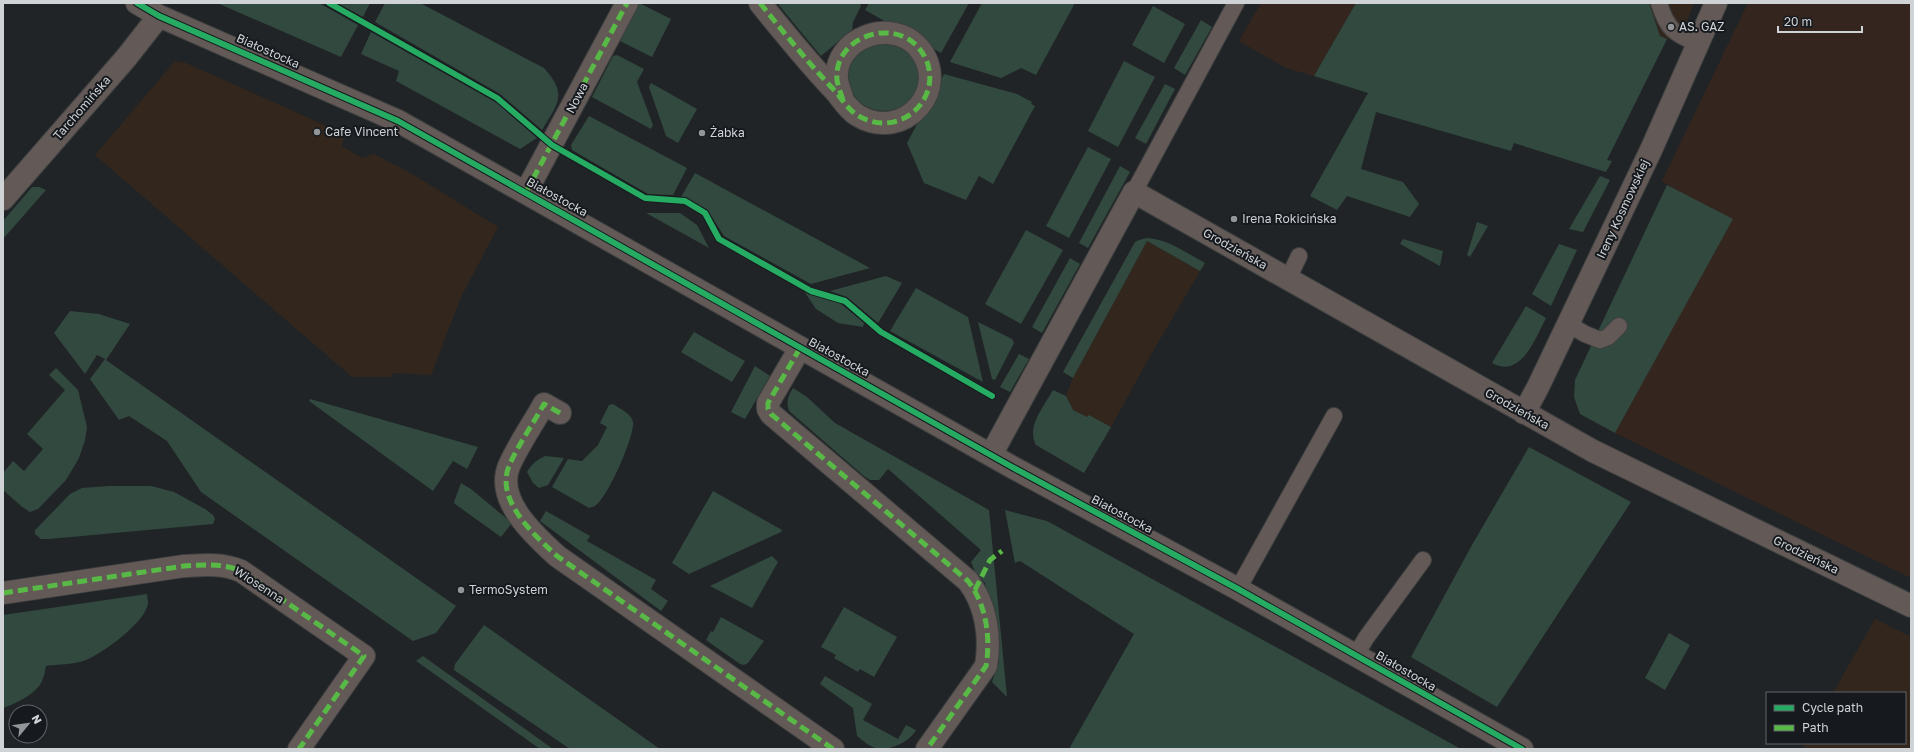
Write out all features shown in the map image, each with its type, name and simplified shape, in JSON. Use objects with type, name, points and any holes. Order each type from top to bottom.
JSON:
[{"type":"street","name":"Białostocka","points":[[137,3],[159,16],[398,121],[990,455],[1238,589],[1522,749]]},
{"type":"street","name":"Nowa","points":[[526,192],[627,3]]},
{"type":"street","points":[[760,3],[853,113],[867,121],[891,124],[906,118],[918,108],[924,101],[929,86],[926,60],[917,47],[904,37],[890,32],[874,33],[859,39],[847,49],[840,64],[837,79],[843,100]]},
{"type":"street","name":"Ireny Kosmowskiej","points":[[1524,413],[1568,324],[1699,44],[1716,3]]},
{"type":"street","name":"Tarchomińska","points":[[3,199],[126,58],[159,16]]},
{"type":"street","points":[[990,455],[1134,192]]},
{"type":"street","name":"Grodzieńska","points":[[1134,192],[1593,451],[1911,606]]},
{"type":"street","points":[[800,348],[768,403],[768,408],[772,414],[968,581],[975,590],[980,601],[988,637],[989,651],[986,666],[927,749]]},
{"type":"street","points":[[560,413],[544,404],[508,467],[506,489],[520,516],[530,530],[557,556],[833,749]]},
{"type":"street","name":"Wiosenna","points":[[3,593],[184,566],[229,566],[241,571],[364,656],[299,749]]},
{"type":"lane","points":[[1134,192],[1236,3]]},
{"type":"lane","points":[[1659,3],[1662,13],[1672,29],[1678,35],[1699,44]]},
{"type":"lane","points":[[1288,279],[1299,256]]},
{"type":"lane","points":[[1568,324],[1585,334],[1600,340],[1608,337],[1619,326]]},
{"type":"lane","points":[[1238,589],[1334,416]]},
{"type":"lane","points":[[1356,655],[1366,638],[1423,560]]},
{"type":"shaded area","points":[[1261,3],[1356,3],[1314,76],[1286,68],[1239,41]]},
{"type":"shaded area","name":"AS. GAZ","points":[[1649,3],[1694,3],[1682,35],[1667,39],[1660,36]]},
{"type":"shaded area","points":[[1748,3],[1911,3],[1911,578],[1615,433],[1732,219],[1682,194],[1662,181]]},
{"type":"shaded area","points":[[175,61],[186,63],[333,129],[344,136],[342,146],[362,158],[374,154],[412,174],[498,227],[461,297],[431,375],[392,373],[391,377],[352,377],[95,155]]},
{"type":"shaded area","points":[[1147,241],[1200,271],[1150,356],[1111,427],[1089,415],[1087,418],[1073,410],[1066,396],[1073,378]]},
{"type":"shaded area","points":[[1875,619],[1911,637],[1910,749],[1802,749],[1804,744],[1906,744],[1906,692],[1834,692]]},
{"type":"green space","points":[[217,3],[319,3],[358,25],[341,57]]},
{"type":"green space","points":[[337,3],[370,3],[363,17]]},
{"type":"green space","points":[[385,3],[420,3],[544,68],[556,85],[558,99],[556,106],[542,130],[500,94],[375,22]]},
{"type":"green space","points":[[639,3],[671,19],[652,57],[620,41]]},
{"type":"green space","points":[[777,3],[860,3],[861,6],[853,22],[852,30],[821,56]]},
{"type":"green space","points":[[869,3],[969,3],[941,53],[865,10]]},
{"type":"green space","points":[[982,3],[1075,3],[1036,75],[1021,68],[1001,78],[950,62]]},
{"type":"green space","points":[[1356,3],[1649,3],[1660,36],[1667,39],[1607,160],[1612,161],[1606,172],[1514,143],[1511,151],[1376,112],[1361,169],[1403,182],[1419,204],[1410,217],[1347,196],[1337,210],[1310,196],[1368,93],[1314,76]]},
{"type":"green space","points":[[1153,6],[1185,24],[1164,63],[1132,45]]},
{"type":"green space","points":[[1201,20],[1212,27],[1185,75],[1174,68]]},
{"type":"green space","points":[[371,32],[497,103],[537,138],[520,149],[396,81],[399,71],[361,54]]},
{"type":"green space","points":[[874,42],[904,46],[917,62],[917,90],[910,101],[900,108],[888,111],[875,110],[863,104],[854,94],[849,80],[850,67],[855,57],[863,49]]},
{"type":"green space","points":[[617,55],[644,69],[637,82],[653,125],[651,129],[592,97],[613,56]]},
{"type":"green space","points":[[1124,61],[1155,77],[1118,147],[1088,131]]},
{"type":"green space","points":[[944,74],[1017,94],[1032,102],[1031,104],[1035,106],[993,184],[979,176],[966,200],[924,183],[907,143]]},
{"type":"green space","points":[[651,83],[697,109],[678,143],[666,136],[649,87]]},
{"type":"green space","points":[[1165,84],[1175,89],[1146,144],[1135,138]]},
{"type":"green space","points":[[589,116],[687,168],[673,195],[648,194],[572,150],[571,145]]},
{"type":"green space","points":[[1088,147],[1111,159],[1069,238],[1046,226]]},
{"type":"green space","points":[[1120,166],[1130,172],[1088,248],[1079,243]]},
{"type":"green space","points":[[695,173],[870,268],[811,284],[724,236],[708,211],[686,198],[681,197]]},
{"type":"green space","points":[[1600,176],[1610,180],[1583,232],[1569,229]]},
{"type":"green space","points":[[1667,185],[1733,219],[1615,433],[1580,414],[1574,397],[1575,380]]},
{"type":"green space","points":[[32,187],[39,187],[46,190],[3,239],[3,221]]},
{"type":"green space","points":[[646,213],[680,213],[697,225],[709,248]]},
{"type":"green space","points":[[1477,222],[1488,226],[1470,257],[1467,255]]},
{"type":"green space","points":[[1026,230],[1063,250],[1021,324],[985,304]]},
{"type":"green space","points":[[1147,238],[1170,244],[1205,263],[1200,271],[1147,241],[1073,378],[1063,372],[1135,242]]},
{"type":"green space","points":[[1403,239],[1443,251],[1440,266],[1400,244]]},
{"type":"green space","points":[[1559,244],[1577,250],[1551,306],[1532,294]]},
{"type":"green space","points":[[1070,258],[1080,264],[1042,333],[1032,327]]},
{"type":"green space","points":[[886,276],[902,283],[878,323],[847,297],[830,291]]},
{"type":"green space","points":[[916,288],[968,317],[983,382],[890,331]]},
{"type":"green space","points":[[804,291],[840,303],[864,323],[863,327],[838,323],[816,309]]},
{"type":"green space","points":[[1526,306],[1546,318],[1532,346],[1519,361],[1511,366],[1502,367],[1492,363]]},
{"type":"green space","points":[[70,311],[99,314],[130,324],[106,360],[456,606],[436,633],[413,641],[201,492],[167,441],[129,416],[119,420],[90,379],[105,359],[97,355],[85,374],[54,333]]},
{"type":"green space","points":[[978,322],[1012,339],[1014,343],[995,380],[992,379]]},
{"type":"green space","points":[[694,332],[745,361],[732,382],[681,352]]},
{"type":"green space","points":[[1019,354],[1029,359],[1010,392],[1000,387]]},
{"type":"green space","points":[[755,366],[770,376],[745,419],[731,412]]},
{"type":"green space","points":[[56,368],[78,390],[87,427],[85,440],[79,458],[66,480],[38,509],[30,512],[3,490],[3,473],[13,461],[24,471],[43,449],[27,434],[65,390],[49,375]]},
{"type":"green space","points":[[793,388],[807,397],[835,423],[989,510],[1007,697],[992,682],[999,662],[997,631],[985,583],[975,572],[971,562],[981,550],[888,469],[879,480],[870,480],[864,476],[789,411],[788,399]]},
{"type":"green space","points":[[1053,390],[1066,396],[1073,410],[1087,417],[1089,415],[1111,427],[1084,473],[1036,445],[1033,438],[1033,431],[1037,417]]},
{"type":"green space","points":[[310,399],[478,447],[467,469],[453,461],[433,491],[309,401]]},
{"type":"green space","points":[[613,404],[632,419],[633,422],[630,440],[613,480],[606,492],[595,506],[589,508],[552,487],[568,459],[582,461],[598,445],[607,427],[600,423],[609,405]]},
{"type":"green space","points":[[1529,447],[1631,502],[1497,707],[1411,657],[1472,545]]},
{"type":"green space","points":[[545,456],[564,458],[548,485],[539,488],[533,483],[527,472],[534,462]]},
{"type":"green space","points":[[461,483],[471,489],[512,523],[501,537],[455,504],[454,502]]},
{"type":"green space","points":[[109,486],[151,486],[174,492],[205,509],[213,515],[215,519],[213,524],[49,539],[41,539],[35,534],[35,530],[70,494],[82,488]]},
{"type":"green space","points":[[713,491],[782,530],[781,532],[689,574],[672,563]]},
{"type":"green space","points":[[1005,510],[1047,521],[1461,749],[1069,749],[1134,634],[1020,561],[1015,563]]},
{"type":"green space","points":[[546,511],[590,536],[587,541],[656,580],[651,589],[668,601],[661,611],[540,521]]},
{"type":"green space","points":[[772,556],[778,562],[752,608],[710,586]]},
{"type":"green space","points":[[147,594],[148,603],[146,610],[140,619],[123,636],[93,657],[81,662],[46,666],[41,683],[32,693],[15,703],[8,704],[8,706],[3,708],[3,615]]},
{"type":"green space","points":[[844,607],[897,637],[874,677],[860,669],[858,672],[834,658],[836,655],[821,647]]},
{"type":"green space","points":[[721,617],[764,641],[748,663],[744,665],[740,664],[706,640],[711,631],[713,632]]},
{"type":"green space","points":[[484,625],[660,749],[570,749],[454,670],[455,664]]},
{"type":"green space","points":[[1669,633],[1690,645],[1665,690],[1645,678]]},
{"type":"green space","points":[[423,656],[553,749],[540,749],[416,661]]},
{"type":"green space","points":[[825,676],[872,704],[863,720],[898,739],[906,725],[916,730],[909,738],[898,745],[886,749],[870,746],[857,736],[853,708],[820,684]]},
{"type":"marked path","points":[[526,192],[627,3]]},
{"type":"marked path","points":[[760,3],[849,108],[857,115],[875,122],[891,122],[906,117],[918,107],[926,94],[930,79],[927,63],[918,47],[907,38],[893,34],[879,33],[866,36],[854,43],[844,53],[838,65],[837,80],[843,100]]},
{"type":"marked path","points":[[800,348],[768,403],[768,409],[771,414],[968,581],[983,610],[986,621],[988,644],[986,666],[927,749]]},
{"type":"marked path","points":[[560,413],[544,404],[521,442],[509,466],[506,479],[507,491],[519,516],[538,538],[557,556],[833,749]]},
{"type":"marked path","points":[[975,590],[990,560],[1002,551]]},
{"type":"marked path","points":[[3,593],[184,566],[220,566],[234,568],[241,571],[364,656],[299,749]]},
{"type":"cycle path","points":[[137,3],[159,16],[398,121],[1012,467],[1238,589],[1522,749]]},
{"type":"cycle path","points":[[329,3],[497,98],[552,145],[645,198],[685,201],[705,213],[719,239],[811,291],[845,301],[881,332],[992,396]]},
{"type":"place","name":"AS. GAZ","points":[[1671,27]]},
{"type":"place","name":"Cafe Vincent","points":[[317,132]]},
{"type":"place","name":"Żabka","points":[[702,133]]},
{"type":"place","name":"Irena Rokicińska","points":[[1234,219]]},
{"type":"place","name":"TermoSystem","points":[[461,590]]}]
